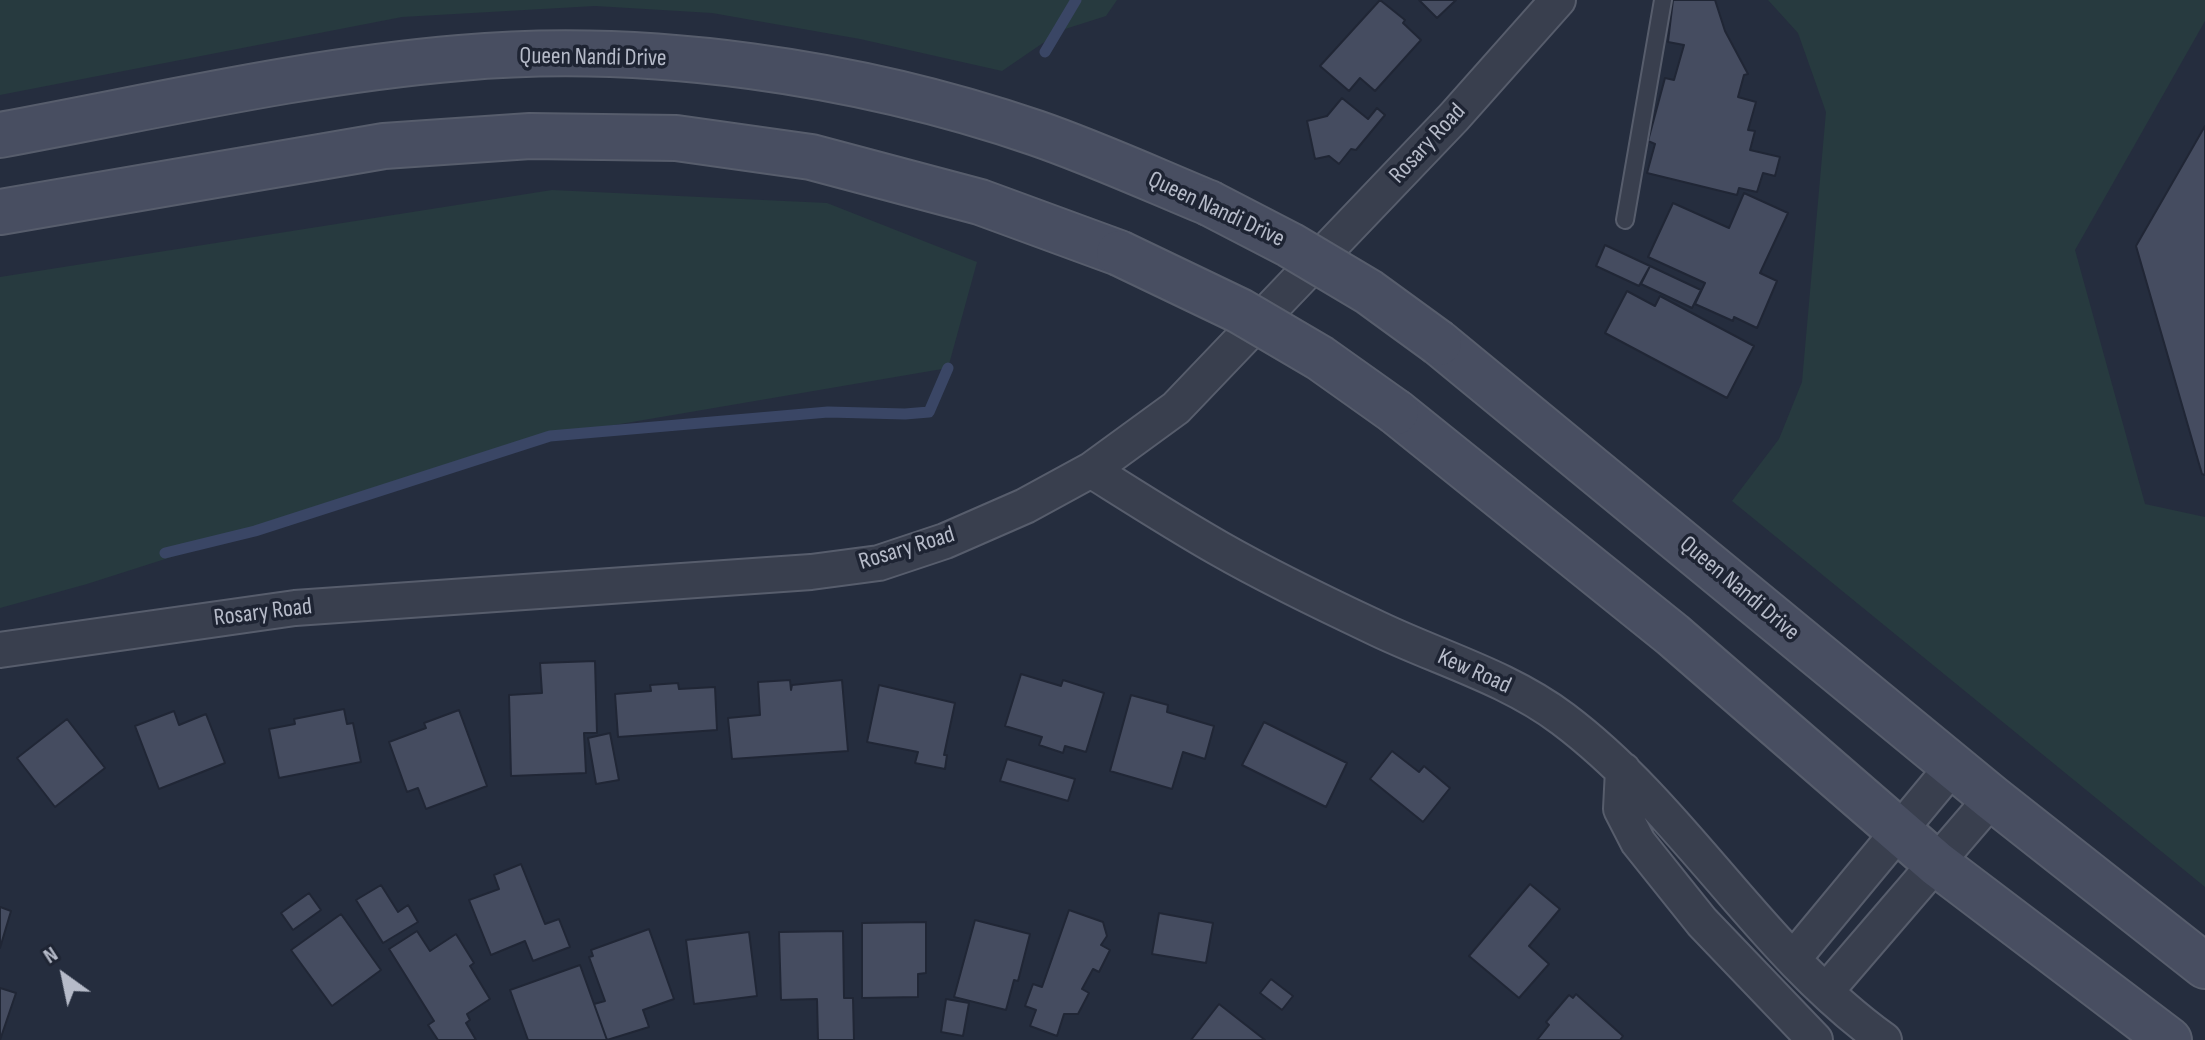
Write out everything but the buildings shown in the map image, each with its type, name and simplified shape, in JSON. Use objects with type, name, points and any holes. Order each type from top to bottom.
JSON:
[{"type":"main road","name":"Queen Nandi Drive","points":[[0,135],[334,73],[462,58],[594,54],[724,63],[889,91],[1036,133],[1209,203],[1290,245],[1369,292],[1439,343],[1992,798],[2205,966]]},
{"type":"main road","points":[[0,212],[384,146],[530,136],[676,138],[811,157],[980,202],[1119,253],[1240,311],[1320,358],[1396,412],[1673,635],[1898,833],[2169,1040]]},
{"type":"street","name":"Rosary Road","points":[[2,654],[295,608],[811,572],[879,563],[945,541],[1025,506],[1091,470],[1176,408],[1454,117],[1558,0]]},
{"type":"street","name":"Kew Road","points":[[1091,470],[1235,557],[1373,627],[1513,688],[1562,718],[1623,770],[1793,959],[1884,1040]]},
{"type":"street","points":[[1793,959],[1953,766]]},
{"type":"street","points":[[1623,770],[1621,809],[1638,842],[1702,922],[1815,1040]]},
{"type":"street","points":[[1826,991],[1992,798]]},
{"type":"lane","points":[[1625,220],[1663,0]]},
{"type":"green space","points":[[0,0],[1117,0],[1106,16],[1062,30],[1002,71],[860,39],[712,13],[595,6],[402,17],[0,95]]},
{"type":"green space","points":[[1768,0],[2205,0],[2205,21],[2075,250],[2145,504],[2205,517],[2205,887],[1732,501],[1779,439],[1802,382],[1826,112],[1798,33]]},
{"type":"green space","points":[[552,190],[827,203],[977,262],[948,368],[550,436],[87,584],[0,608],[0,277]]},
{"type":"waterway","points":[[1045,52],[1076,0]]},
{"type":"waterway","points":[[165,553],[255,531],[550,436],[828,412],[929,412],[948,368]]}]
